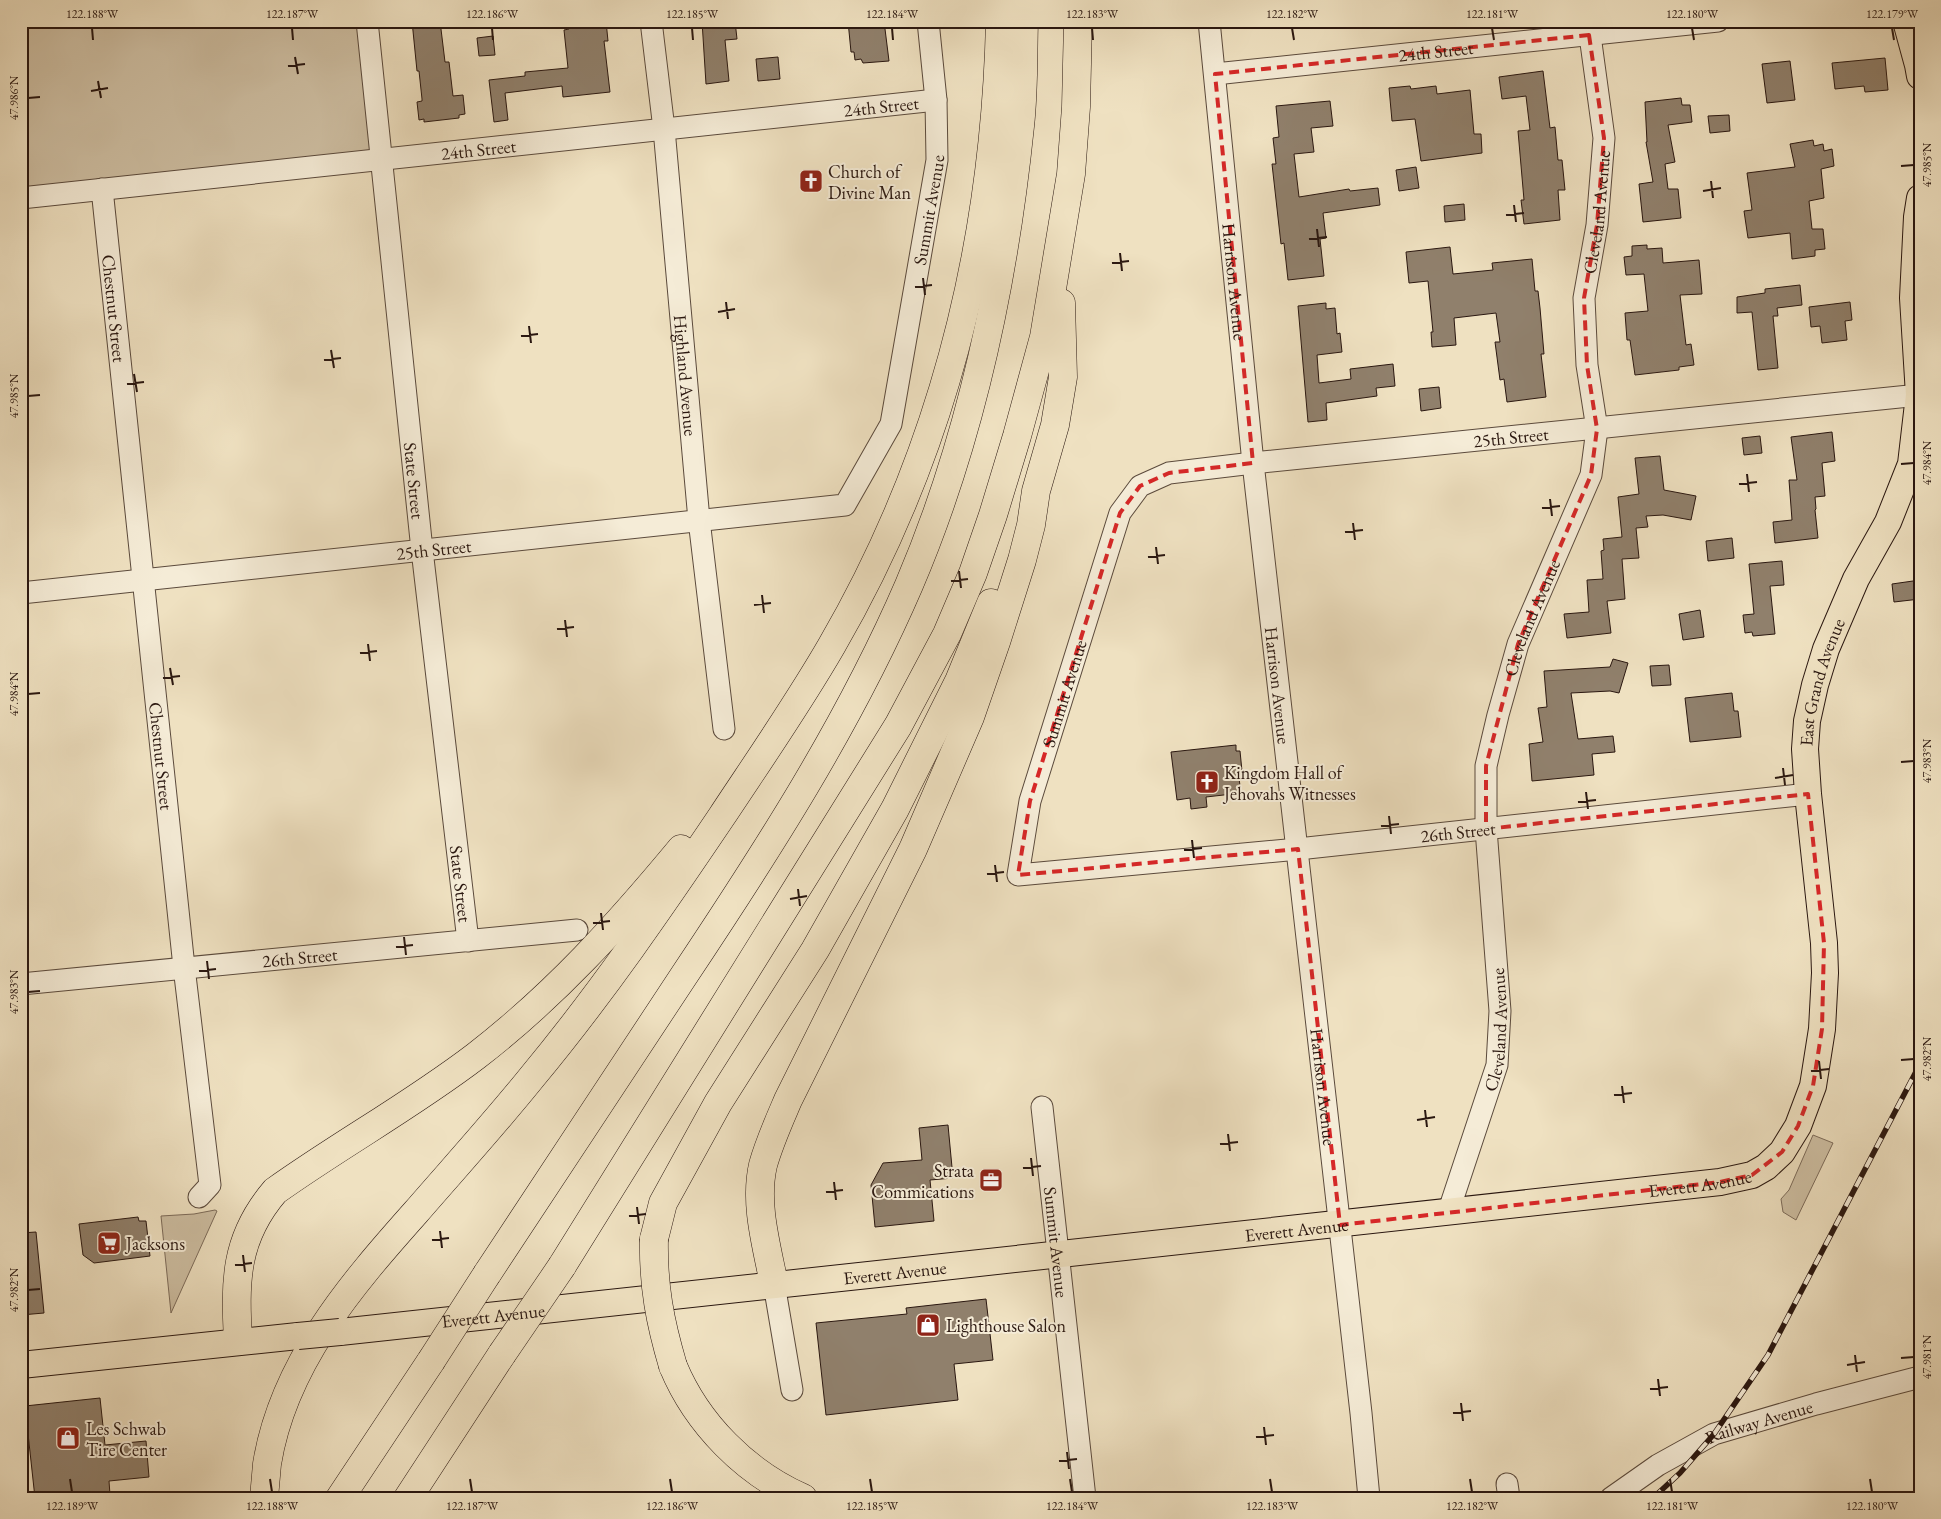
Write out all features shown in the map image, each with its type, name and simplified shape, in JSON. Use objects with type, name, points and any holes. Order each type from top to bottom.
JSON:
[{"type":"highway","points":[[264,1498],[268,1462],[278,1422],[290,1389],[307,1354],[330,1316],[362,1273],[531,1078],[604,986],[650,923],[771,743],[832,645],[881,551],[904,500],[942,397],[958,342],[980,242],[998,78],[1000,21]]},
{"type":"highway","points":[[342,1495],[752,873],[799,797],[860,688],[910,581],[936,515],[960,443],[979,371],[999,277],[1020,123],[1024,21]]},
{"type":"highway","points":[[408,1498],[562,1266],[898,726],[946,634],[973,573],[993,516],[1044,337],[1071,174],[1076,107],[1078,21]]},
{"type":"highway","points":[[803,1498],[768,1479],[744,1462],[708,1425],[691,1403],[680,1384],[665,1338],[655,1292],[654,1240],[663,1203],[718,1103],[815,950],[912,774],[959,681],[985,620],[1010,551],[1036,491],[1055,424],[1063,377],[1058,252]]},
{"type":"highway","points":[[774,1284],[761,1209],[760,1184],[763,1166],[788,1100],[913,849],[970,717],[1022,560],[1032,525],[1036,491]]},
{"type":"highway","points":[[238,1341],[236,1292],[239,1265],[246,1238],[255,1218],[275,1191],[447,1077],[511,1028],[555,989],[624,917],[771,743]]},
{"type":"main road","points":[[1906,21],[1920,76]]},
{"type":"main road","name":"East Grand Avenue","points":[[1766,1167],[1782,1152],[1798,1126],[1813,1086],[1822,1029],[1826,972],[1808,794],[1805,749],[1807,721],[1826,649],[1856,579],[1888,522],[1911,464],[1919,395],[1913,298],[1917,217],[1920,198]]},
{"type":"main road","name":"Everett Avenue","points":[[21,1366],[774,1284],[1059,1256],[1720,1182],[1746,1177],[1766,1167]]},
{"type":"street","name":"State Street","points":[[367,21],[383,159],[422,550],[468,941]]},
{"type":"street","name":"Highland Avenue","points":[[651,21],[664,129],[699,520],[724,729]]},
{"type":"street","name":"Summit Avenue","points":[[845,505],[891,424],[937,160],[936,100],[928,21]]},
{"type":"street","name":"Harrison Avenue","points":[[1209,21],[1253,463],[1298,849],[1369,1498]]},
{"type":"street","name":"24th Street","points":[[1214,74],[1588,28],[1718,21]]},
{"type":"street","name":"Cleveland Avenue","points":[[1448,1213],[1497,1065],[1500,1011],[1486,829],[1486,766],[1518,644],[1591,474],[1597,429],[1588,365],[1584,298],[1597,225],[1604,138],[1588,28]]},
{"type":"street","name":"24th Street","points":[[21,198],[936,100]]},
{"type":"street","name":"Chestnut Street","points":[[102,189],[184,967],[210,1185],[199,1197]]},
{"type":"street","name":"25th Street","points":[[1120,513],[1140,486],[1168,473],[1919,395]]},
{"type":"street","name":"25th Street","points":[[21,592],[845,505]]},
{"type":"street","name":"Summit Avenue","points":[[1018,875],[1030,801],[1120,513]]},
{"type":"street","name":"26th Street","points":[[1018,875],[1298,849],[1808,794]]},
{"type":"street","name":"26th Street","points":[[21,984],[577,930]]},
{"type":"street","name":"Summit Avenue","points":[[1042,1107],[1085,1498]]},
{"type":"street","points":[[774,1284],[792,1390]]},
{"type":"street","name":"Railway Avenue","points":[[1611,1498],[1658,1465],[1714,1434],[1920,1376]]},
{"type":"highlighted area","points":[[1589,35],[1604,138],[1597,225],[1584,298],[1587,365],[1597,429],[1591,475],[1518,644],[1486,766],[1486,829],[1808,794],[1824,943],[1822,1029],[1813,1086],[1798,1126],[1782,1152],[1752,1175],[1720,1182],[1340,1225],[1298,849],[1018,875],[1030,801],[1120,513],[1140,486],[1169,473],[1253,463],[1215,74]]},
{"type":"shaded area","points":[[21,21],[367,21],[383,159],[21,198]]},
{"type":"shaded area","points":[[1813,1135],[1833,1143],[1796,1220],[1783,1212],[1781,1199],[1789,1190]]},
{"type":"shaded area","points":[[217,1211],[171,1313],[161,1216],[194,1214]]},
{"type":"building","points":[[412,21],[440,21],[445,62],[449,62],[453,96],[463,95],[465,114],[459,115],[459,118],[424,122],[424,119],[419,120],[417,102],[422,101],[422,99]]},
{"type":"building","points":[[569,21],[606,21],[608,41],[604,41],[610,92],[563,97],[562,86],[505,93],[508,120],[494,122],[489,80],[525,76],[525,72],[568,68],[564,30],[569,29]]},
{"type":"building","points":[[702,21],[735,21],[737,39],[725,40],[729,81],[706,84]]},
{"type":"building","points":[[848,21],[884,21],[889,61],[863,63],[861,59],[855,60],[854,52],[851,52]]},
{"type":"building","points":[[493,36],[495,55],[479,56],[477,38]]},
{"type":"building","points":[[778,57],[780,79],[758,81],[756,59]]},
{"type":"building","points":[[1885,58],[1888,90],[1865,92],[1864,86],[1835,89],[1832,63]]},
{"type":"building","points":[[1790,61],[1795,100],[1767,103],[1762,64]]},
{"type":"building","points":[[1543,71],[1550,128],[1555,127],[1558,160],[1562,160],[1565,190],[1558,190],[1560,220],[1524,224],[1521,200],[1524,200],[1518,131],[1530,130],[1526,96],[1502,99],[1499,77]]},
{"type":"building","points":[[1410,86],[1411,89],[1436,86],[1437,94],[1470,90],[1474,134],[1481,134],[1482,153],[1421,161],[1415,119],[1392,121],[1389,88]]},
{"type":"building","points":[[1681,98],[1682,105],[1690,105],[1692,122],[1668,125],[1675,162],[1665,164],[1668,189],[1678,189],[1681,218],[1643,222],[1639,184],[1653,182],[1646,142],[1645,102]]},
{"type":"building","points":[[1330,101],[1333,126],[1311,128],[1314,152],[1294,154],[1299,197],[1349,189],[1350,191],[1378,188],[1380,205],[1323,213],[1326,238],[1320,239],[1324,276],[1288,280],[1284,243],[1281,244],[1272,164],[1276,164],[1273,138],[1279,137],[1276,106]]},
{"type":"building","points":[[1729,115],[1730,131],[1710,133],[1708,116]]},
{"type":"building","points":[[1813,140],[1814,146],[1823,144],[1824,151],[1832,149],[1834,166],[1821,169],[1824,198],[1809,201],[1812,229],[1823,229],[1825,249],[1815,250],[1815,256],[1792,259],[1790,233],[1748,238],[1744,211],[1752,210],[1747,173],[1795,167],[1790,144]]},
{"type":"building","points":[[1416,167],[1419,188],[1399,191],[1396,170]]},
{"type":"building","points":[[1464,204],[1465,220],[1445,222],[1444,206]]},
{"type":"building","points":[[1647,245],[1647,249],[1662,248],[1663,263],[1699,260],[1702,294],[1680,295],[1686,345],[1691,344],[1694,365],[1679,367],[1679,370],[1635,375],[1630,340],[1627,340],[1625,313],[1648,311],[1644,274],[1626,275],[1624,257],[1632,256],[1632,246]]},
{"type":"building","points":[[1450,247],[1453,274],[1493,270],[1492,263],[1532,259],[1535,291],[1538,291],[1540,308],[1544,354],[1541,354],[1546,397],[1507,402],[1504,379],[1500,380],[1495,342],[1500,342],[1496,313],[1454,318],[1456,345],[1432,347],[1431,332],[1433,332],[1428,281],[1409,283],[1406,252]]},
{"type":"building","points":[[1800,285],[1802,305],[1777,308],[1778,316],[1773,316],[1778,368],[1758,370],[1752,312],[1737,313],[1737,297],[1765,293],[1765,289]]},
{"type":"building","points":[[1850,302],[1852,320],[1845,321],[1847,340],[1822,343],[1820,326],[1811,327],[1809,307]]},
{"type":"building","points":[[1326,303],[1326,309],[1335,308],[1337,334],[1340,333],[1342,352],[1317,355],[1319,383],[1351,379],[1350,369],[1393,364],[1395,386],[1376,388],[1377,396],[1326,403],[1327,420],[1308,422],[1298,306]]},
{"type":"building","points":[[1439,387],[1441,408],[1421,411],[1419,389]]},
{"type":"building","points":[[1832,432],[1835,461],[1822,463],[1825,496],[1815,497],[1818,538],[1775,543],[1773,522],[1792,520],[1789,480],[1797,480],[1791,437]]},
{"type":"building","points":[[1760,436],[1762,453],[1744,455],[1742,438]]},
{"type":"building","points":[[1660,456],[1664,490],[1696,496],[1691,520],[1663,515],[1646,516],[1648,527],[1636,528],[1639,558],[1622,559],[1625,599],[1607,601],[1611,633],[1567,638],[1564,614],[1589,612],[1587,580],[1603,579],[1601,551],[1604,550],[1603,539],[1622,537],[1618,497],[1639,494],[1635,458]]},
{"type":"building","points":[[1732,538],[1734,558],[1708,561],[1706,541]]},
{"type":"building","points":[[1782,561],[1784,585],[1770,586],[1775,634],[1753,636],[1752,632],[1745,633],[1743,615],[1754,614],[1749,564]]},
{"type":"building","points":[[1920,580],[1920,599],[1894,602],[1892,584]]},
{"type":"building","points":[[1700,610],[1704,637],[1683,640],[1679,614]]},
{"type":"building","points":[[1613,659],[1628,663],[1619,693],[1610,691],[1571,693],[1578,739],[1613,736],[1615,752],[1592,754],[1594,775],[1532,781],[1529,744],[1543,742],[1538,708],[1547,707],[1544,671],[1610,667]]},
{"type":"building","points":[[1669,665],[1671,685],[1652,686],[1650,666]]},
{"type":"building","points":[[1732,693],[1734,711],[1738,711],[1741,737],[1690,742],[1685,698]]},
{"type":"building","name":"Kingdom Hall of Jehovahs Witnesses","points":[[1236,745],[1236,751],[1240,751],[1242,771],[1238,771],[1241,793],[1206,797],[1207,807],[1191,809],[1190,798],[1177,800],[1171,752]]},
{"type":"building","points":[[948,1125],[953,1178],[930,1180],[934,1221],[875,1227],[871,1185],[883,1163],[922,1160],[919,1128]]},
{"type":"building","points":[[138,1217],[139,1221],[146,1221],[150,1256],[94,1263],[83,1255],[79,1224]]},
{"type":"building","points":[[36,1232],[44,1313],[21,1315],[21,1233]]},
{"type":"building","points":[[986,1299],[993,1360],[954,1364],[958,1400],[826,1415],[816,1323],[907,1314],[906,1308]]},
{"type":"building","points":[[100,1398],[105,1445],[146,1441],[149,1477],[109,1481],[110,1495],[84,1498],[35,1498],[25,1406]]},
{"type":"railway","points":[[1653,1498],[1680,1473],[1714,1434],[1768,1355],[1920,1064]]},
{"type":"place","name":"Church of Divine Man","points":[[811,181]]},
{"type":"place","name":"Kingdom Hall of Jehovahs Witnesses","points":[[1207,782]]},
{"type":"place","name":"Strata Commications","points":[[991,1180]]},
{"type":"place","name":"Jacksons","points":[[109,1243]]},
{"type":"place","name":"Lighthouse Salon","points":[[928,1325]]},
{"type":"place","name":"Les Schwab Tire Center","points":[[68,1438]]}]
